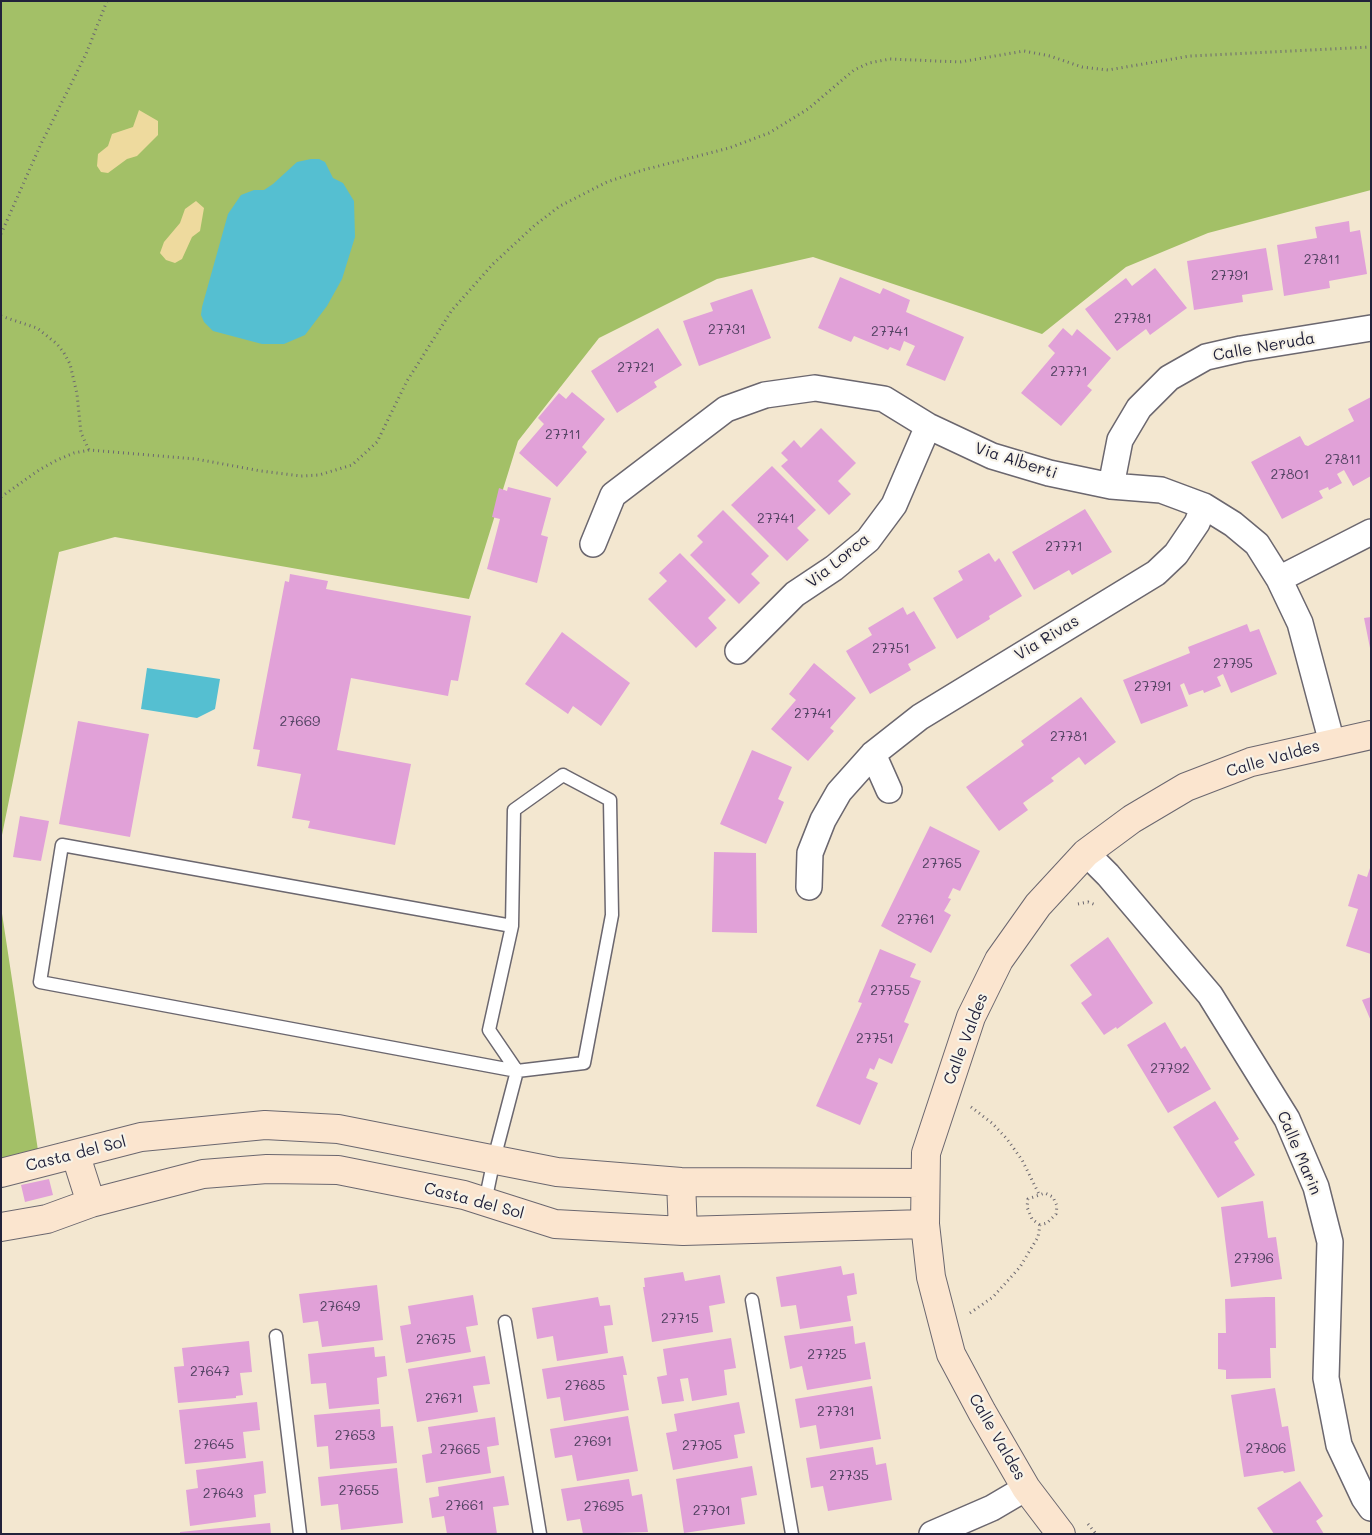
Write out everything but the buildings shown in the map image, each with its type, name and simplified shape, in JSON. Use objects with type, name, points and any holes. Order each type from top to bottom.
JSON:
[{"type":"street","name":"Calle Neruda","points":[[1111,486],[1120,440],[1139,408],[1170,378],[1206,358],[1232,351],[1371,328]]},
{"type":"street","name":"Via Alberti","points":[[593,544],[612,495],[726,409],[765,395],[815,388],[884,399],[928,426],[992,456],[1049,473],[1111,486],[1161,490],[1204,506],[1233,524],[1257,544],[1279,579],[1300,623],[1332,743]]},
{"type":"street","name":"Via Lorca","points":[[738,651],[796,594],[834,568],[868,540],[894,505],[928,426]]},
{"type":"street","name":"Via Rivas","points":[[809,888],[810,853],[823,820],[839,792],[872,754],[920,717],[1156,573],[1176,554],[1197,523],[1204,506]]},
{"type":"street","points":[[1279,579],[1371,532]]},
{"type":"street","name":"Calle Valdes","points":[[1061,1534],[1026,1488],[951,1354],[931,1277],[925,1224],[926,1153],[971,1017],[999,960],[1038,905],[1086,853],[1132,819],[1186,787],[1251,762],[1371,735]]},
{"type":"street","points":[[872,754],[889,790]]},
{"type":"street","name":"Calle Marin","points":[[1086,853],[1108,875],[1210,995],[1287,1118],[1316,1187],[1330,1242],[1326,1378],[1339,1445],[1364,1498],[1371,1508]]},
{"type":"street","name":"Casta del Sol","points":[[1,1173],[76,1156],[140,1137],[265,1125],[338,1128],[557,1172],[681,1182],[925,1183]]},
{"type":"street","points":[[76,1156],[90,1203]]},
{"type":"street","name":"Casta del Sol","points":[[1,1227],[46,1219],[90,1203],[203,1174],[267,1169],[338,1170],[464,1195],[555,1224],[683,1231],[925,1224]]},
{"type":"street","points":[[681,1182],[683,1231]]},
{"type":"street","points":[[932,1534],[992,1508],[1026,1488]]},
{"type":"lane","points":[[485,1202],[517,1071],[489,1030],[512,926],[514,810],[563,775],[610,800],[612,915],[584,1063],[517,1071],[40,982],[62,846],[512,926]]},
{"type":"lane","points":[[752,1300],[792,1534]]},
{"type":"lane","points":[[505,1322],[540,1534]]},
{"type":"lane","points":[[276,1336],[300,1534]]},
{"type":"path","points":[[1,234],[40,146],[86,54],[107,2]]},
{"type":"path","points":[[1,497],[45,467],[74,453],[88,450],[196,459],[301,476],[325,474],[352,465],[377,442],[407,381],[452,310],[493,264],[535,225],[560,206],[607,182],[643,170],[729,148],[769,133],[808,109],[854,70],[870,63],[890,58],[960,62],[1024,51],[1050,56],[1082,67],[1108,70],[1198,55],[1371,47]]},
{"type":"path","points":[[1,316],[37,328],[57,344],[64,353],[70,364],[77,394],[81,433],[88,450]]},
{"type":"path","points":[[1072,905],[1088,902],[1105,908]]},
{"type":"path","points":[[965,1111],[967,1103],[992,1123],[1007,1139],[1022,1160],[1039,1194]]},
{"type":"path","points":[[1045,1193],[1053,1197],[1057,1206],[1056,1214],[1048,1223],[1040,1225],[1028,1213],[1027,1206],[1028,1200],[1045,1193]]},
{"type":"path","points":[[970,1313],[993,1297],[1020,1267],[1038,1237],[1040,1225]]},
{"type":"path","points":[[967,1305],[972,1321]]},
{"type":"path","points":[[1084,1518],[1096,1534]]},
{"type":"green space","points":[[1,1],[1371,1],[1371,190],[1208,233],[1126,267],[1042,334],[813,257],[717,279],[599,338],[518,441],[469,599],[115,537],[59,552],[1,840]]},
{"type":"green space","points":[[1,907],[39,1157],[1,1166]]},
{"type":"sand","points":[[139,110],[158,121],[158,135],[137,156],[127,159],[108,173],[101,172],[97,166],[98,154],[108,146],[112,134],[133,127]]},
{"type":"sand","points":[[196,201],[204,208],[200,231],[192,237],[182,259],[175,263],[166,260],[160,253],[164,242],[180,223],[185,209]]},
{"type":"water","points":[[319,159],[325,162],[333,178],[343,183],[354,201],[355,237],[342,279],[327,306],[305,335],[284,344],[262,344],[213,331],[204,322],[201,315],[202,307],[228,214],[241,195],[254,190],[264,190],[297,162]]},
{"type":"water","points":[[147,668],[220,679],[215,709],[197,718],[141,709]]}]
